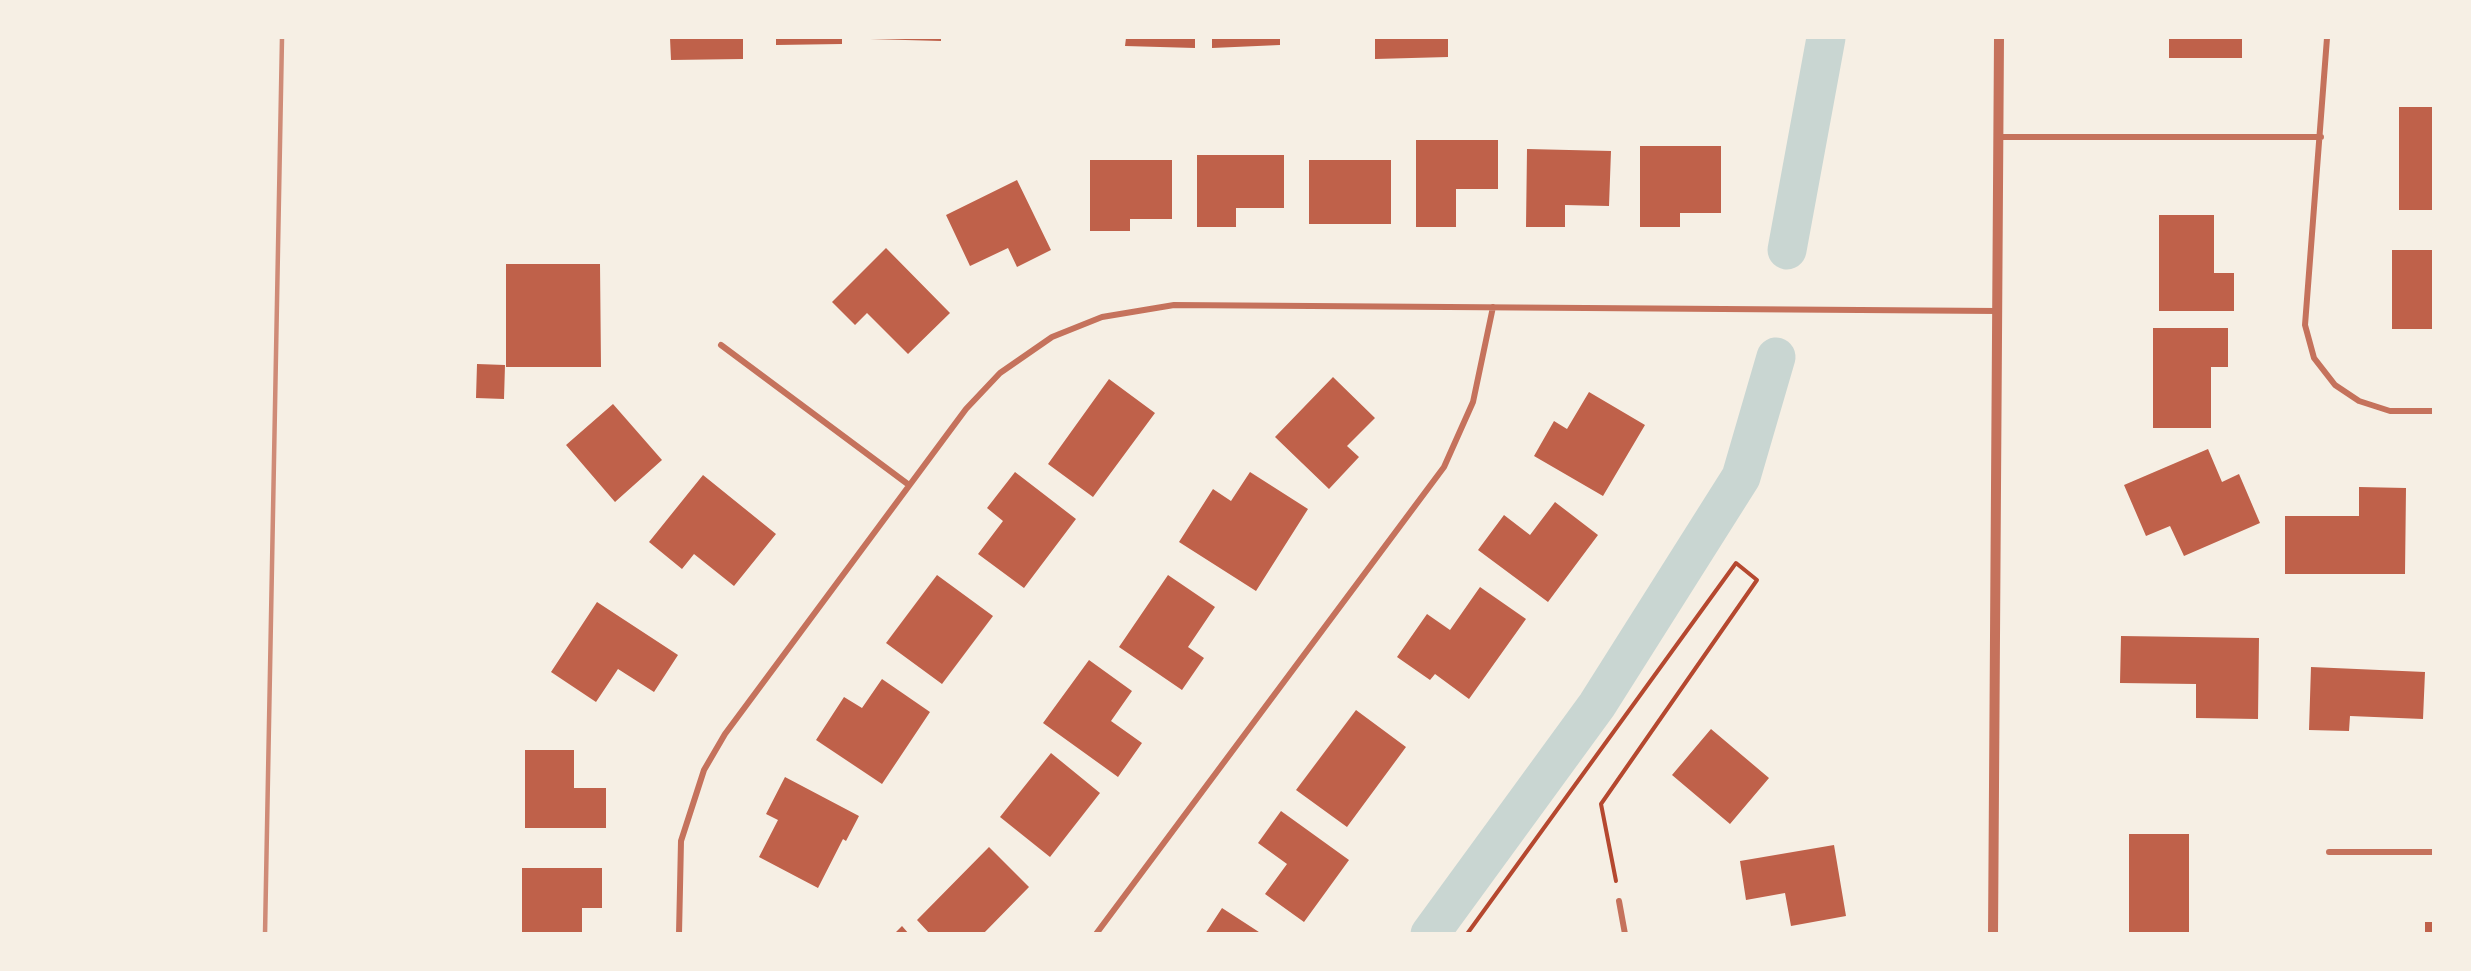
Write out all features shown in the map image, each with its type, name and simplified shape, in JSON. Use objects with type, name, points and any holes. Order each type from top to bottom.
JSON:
[{"type":"street","points":[[1993,933],[1999,38]]},
{"type":"street","points":[[2327,38],[2305,325],[2314,358],[2335,385],[2358,401],[2390,411],[2433,411]]},
{"type":"street","points":[[1997,137],[2321,137]]},
{"type":"street","points":[[679,933],[681,841],[704,770],[725,734],[966,410],[1000,373],[1052,337],[1102,317],[1174,305],[1997,311]]},
{"type":"street","points":[[1096,933],[1444,467],[1473,402],[1493,307]]},
{"type":"street","points":[[722,345],[909,485]]},
{"type":"street","points":[[2329,852],[2433,852]]},
{"type":"street","points":[[1619,901],[1625,933]]},
{"type":"path","points":[[1467,933],[1736,563],[1757,580],[1601,804],[1619,901]]},
{"type":"building","points":[[670,38],[743,38],[743,59],[671,60]]},
{"type":"building","points":[[776,38],[842,38],[842,44],[776,45]]},
{"type":"building","points":[[941,38],[941,41],[870,39]]},
{"type":"building","points":[[1126,38],[1195,38],[1195,48],[1125,46]]},
{"type":"building","points":[[1212,38],[1280,38],[1280,45],[1212,48]]},
{"type":"building","points":[[1375,38],[1448,38],[1448,57],[1375,59]]},
{"type":"building","points":[[2169,38],[2242,38],[2242,58],[2169,58]]},
{"type":"building","points":[[2399,107],[2434,107],[2434,210],[2399,210]]},
{"type":"building","points":[[1416,140],[1498,140],[1498,189],[1456,189],[1456,227],[1416,227]]},
{"type":"building","points":[[1640,146],[1721,146],[1721,213],[1680,213],[1680,227],[1640,227]]},
{"type":"building","points":[[1527,149],[1611,151],[1609,206],[1565,205],[1565,227],[1526,227]]},
{"type":"building","points":[[1197,155],[1284,155],[1284,208],[1236,208],[1236,227],[1197,227]]},
{"type":"building","points":[[1090,160],[1172,160],[1172,219],[1130,219],[1130,231],[1090,231]]},
{"type":"building","points":[[1309,160],[1391,160],[1391,224],[1309,224]]},
{"type":"building","points":[[1017,180],[1051,250],[1017,267],[1008,248],[970,266],[946,215]]},
{"type":"building","points":[[2159,215],[2214,215],[2214,273],[2234,273],[2234,311],[2159,311]]},
{"type":"building","points":[[886,248],[950,313],[908,354],[867,313],[855,325],[832,302]]},
{"type":"building","points":[[2392,250],[2434,250],[2434,329],[2392,329]]},
{"type":"building","points":[[506,264],[600,264],[601,367],[506,367]]},
{"type":"building","points":[[2153,328],[2228,328],[2228,367],[2211,367],[2211,428],[2153,428]]},
{"type":"building","points":[[477,364],[505,365],[504,399],[476,398]]},
{"type":"building","points":[[1333,377],[1375,418],[1347,446],[1359,457],[1329,489],[1275,437]]},
{"type":"building","points":[[1109,379],[1155,413],[1093,497],[1048,464]]},
{"type":"building","points":[[1589,392],[1645,425],[1603,496],[1534,456],[1554,421],[1567,429]]},
{"type":"building","points":[[613,404],[662,460],[615,502],[566,445]]},
{"type":"building","points":[[2208,449],[2222,482],[2239,474],[2260,523],[2184,556],[2170,526],[2146,536],[2124,485]]},
{"type":"building","points":[[1015,472],[1076,519],[1024,588],[978,554],[1003,521],[987,508]]},
{"type":"building","points":[[1250,472],[1308,509],[1256,591],[1179,542],[1213,489],[1231,501]]},
{"type":"building","points":[[703,475],[776,534],[734,586],[694,554],[682,569],[649,542]]},
{"type":"building","points":[[2359,487],[2406,488],[2405,574],[2285,574],[2285,516],[2359,516]]},
{"type":"building","points":[[1555,502],[1598,535],[1548,602],[1478,550],[1504,515],[1530,535]]},
{"type":"building","points":[[937,575],[993,616],[942,684],[886,643]]},
{"type":"building","points":[[1168,575],[1215,607],[1188,647],[1204,658],[1182,690],[1119,647]]},
{"type":"building","points":[[1480,587],[1526,619],[1469,699],[1435,674],[1430,680],[1397,657],[1427,614],[1450,630]]},
{"type":"building","points":[[597,602],[678,655],[654,692],[618,669],[596,702],[551,672]]},
{"type":"building","points":[[2121,636],[2259,638],[2258,719],[2196,718],[2196,684],[2120,683]]},
{"type":"building","points":[[1089,660],[1132,691],[1111,721],[1142,743],[1118,777],[1043,723]]},
{"type":"building","points":[[2311,667],[2425,672],[2423,719],[2350,716],[2349,731],[2309,730]]},
{"type":"building","points":[[882,679],[930,712],[882,784],[816,740],[844,697],[862,708]]},
{"type":"building","points":[[1356,710],[1406,747],[1347,827],[1296,790]]},
{"type":"building","points":[[1711,729],[1769,778],[1730,824],[1672,775]]},
{"type":"building","points":[[525,750],[574,750],[574,788],[606,788],[606,828],[525,828]]},
{"type":"building","points":[[1051,753],[1100,793],[1050,857],[1000,817]]},
{"type":"building","points":[[785,777],[859,816],[846,841],[843,839],[818,888],[759,857],[778,820],[766,814]]},
{"type":"building","points":[[1281,811],[1349,860],[1304,922],[1265,894],[1287,864],[1258,843]]},
{"type":"building","points":[[2129,834],[2189,834],[2189,934],[2129,934]]},
{"type":"building","points":[[1834,845],[1846,916],[1791,926],[1785,893],[1746,900],[1740,861]]},
{"type":"building","points":[[989,847],[1029,887],[983,934],[930,934],[917,920]]},
{"type":"building","points":[[522,868],[602,868],[602,908],[582,908],[582,934],[522,934]]},
{"type":"building","points":[[1222,908],[1262,934],[1205,934]]},
{"type":"building","points":[[2425,922],[2434,922],[2434,934],[2425,934]]},
{"type":"building","points":[[902,926],[909,934],[894,934]]},
{"type":"waterway","points":[[1787,250],[1826,38]]},
{"type":"waterway","points":[[1430,934],[1597,705],[1741,477],[1776,357]]},
{"type":"railway","points":[[265,934],[282,38]]}]
